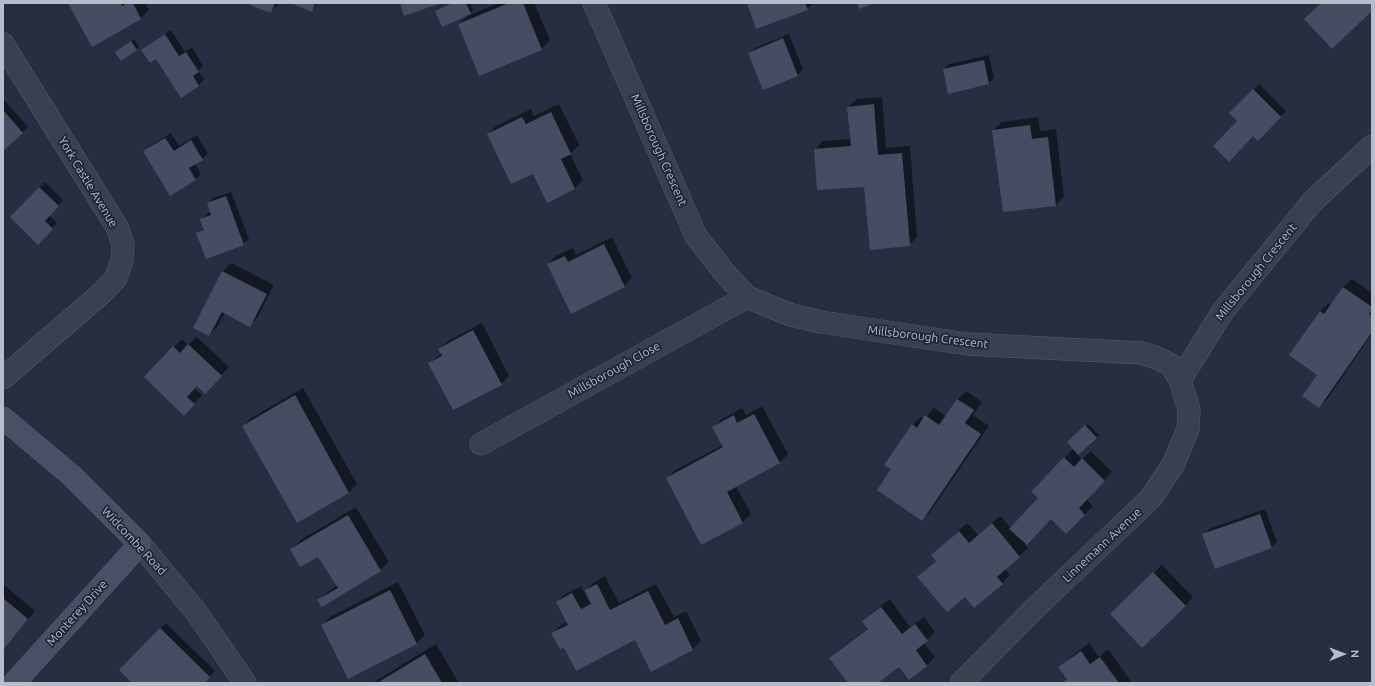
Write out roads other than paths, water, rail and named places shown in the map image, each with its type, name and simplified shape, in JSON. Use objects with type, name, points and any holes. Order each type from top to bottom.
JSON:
[{"type":"street","name":"Millsborough Crescent","points":[[594,3],[696,236],[724,272],[747,297],[791,315],[821,322],[967,344],[1142,353],[1171,365],[1180,380],[1223,311],[1312,202],[1372,146]]},
{"type":"street","name":"York Castle Avenue","points":[[3,44],[117,227],[123,244],[122,260],[116,278],[107,288],[3,378]]},
{"type":"street","name":"Millsborough Close","points":[[481,444],[747,297]]},
{"type":"street","name":"Linnemann Avenue","points":[[962,683],[1034,608],[1151,498],[1173,465],[1188,429],[1189,410],[1180,380]]},
{"type":"street","name":"Widcombe Road","points":[[3,418],[70,475],[140,544],[197,613],[245,683]]},
{"type":"street","name":"Monterey Drive","points":[[14,683],[140,544]]}]
